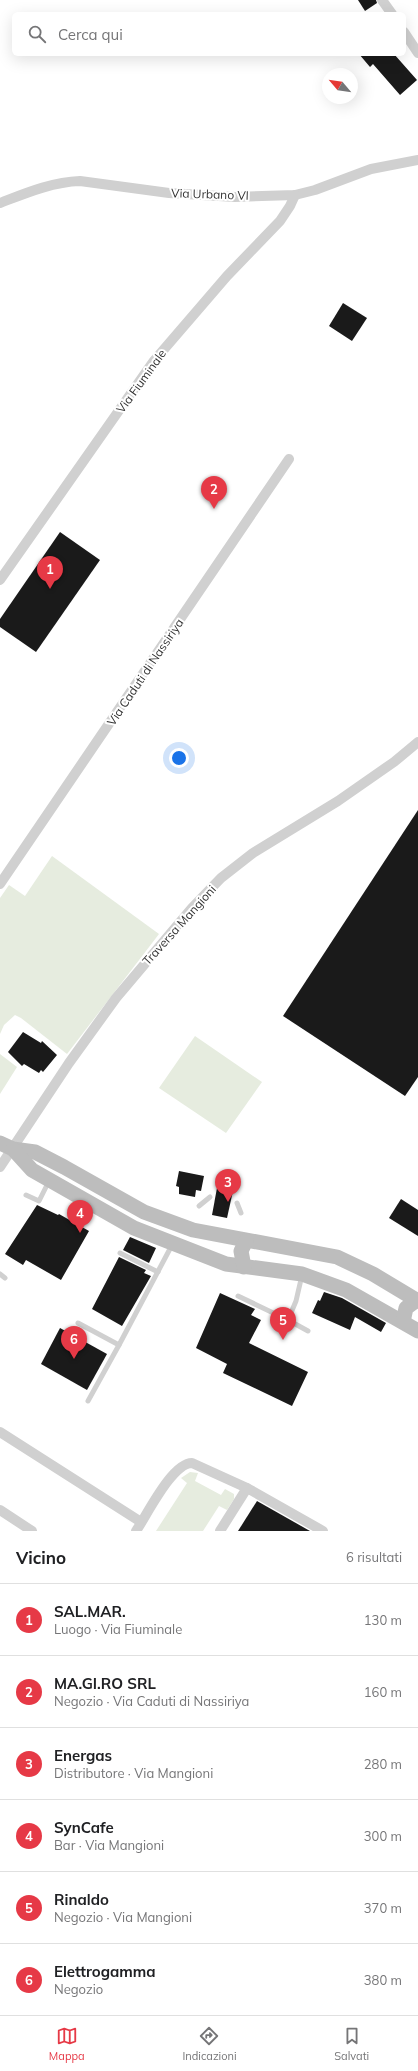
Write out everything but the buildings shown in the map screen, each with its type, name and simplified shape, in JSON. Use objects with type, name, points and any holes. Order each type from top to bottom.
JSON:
[{"type":"street","points":[[382,0],[391,12]]},
{"type":"street","points":[[406,35],[418,53]]},
{"type":"street","name":"Via Urbano VI","points":[[0,203],[45,187],[80,181],[168,193],[235,197],[295,195],[315,190],[371,169],[418,160]]},
{"type":"street","name":"Via Fiuminale","points":[[0,580],[153,362],[227,276],[280,221],[295,195]]},
{"type":"street","name":"Via Caduti di Nassiriya","points":[[0,884],[289,459]]},
{"type":"street","name":"Traversa Mangioni","points":[[0,1167],[7,1146],[116,998],[172,929],[221,878],[253,853],[338,801],[418,742]]},
{"type":"street","points":[[7,1146],[35,1152],[144,1212],[195,1230],[251,1242],[337,1257],[373,1274],[418,1300],[406,1308],[404,1322]]},
{"type":"street","points":[[7,1146],[32,1170],[134,1228],[226,1264],[303,1275],[346,1290],[418,1331]]},
{"type":"street","points":[[53,1182],[62,1176],[62,1166]]},
{"type":"street","points":[[107,1213],[118,1208],[117,1197]]},
{"type":"street","points":[[182,1248],[202,1243],[195,1230]]},
{"type":"street","points":[[248,1267],[257,1254],[251,1242]]},
{"type":"street","points":[[303,1275],[317,1265],[310,1252]]},
{"type":"street","points":[[0,1432],[141,1522]]},
{"type":"street","points":[[136,1531],[174,1471],[187,1463],[198,1464],[247,1488],[323,1531]]},
{"type":"street","points":[[220,1531],[247,1488]]},
{"type":"street","points":[[0,1510],[32,1531]]},
{"type":"lane","points":[[26,1195],[39,1201],[53,1182]]},
{"type":"lane","points":[[199,1206],[210,1197]]},
{"type":"lane","points":[[237,1203],[241,1213]]},
{"type":"lane","points":[[88,1401],[158,1272],[182,1248]]},
{"type":"lane","points":[[120,1253],[158,1272]]},
{"type":"lane","points":[[0,1274],[5,1278]]},
{"type":"lane","points":[[288,1320],[296,1301],[303,1275]]},
{"type":"lane","points":[[238,1296],[308,1330]]},
{"type":"lane","points":[[78,1323],[119,1345]]},
{"type":"shaded area","points":[[52,856],[159,934],[67,1054],[21,1018],[15,1015],[4,1025],[0,1034],[0,898],[9,885],[25,896]]},
{"type":"shaded area","points":[[195,1036],[262,1082],[226,1133],[159,1088]]},
{"type":"shaded area","points":[[0,1054],[17,1067],[0,1094]]},
{"type":"shaded area","points":[[190,1472],[198,1473],[195,1481],[221,1495],[225,1489],[234,1494],[234,1499],[227,1510],[219,1506],[203,1531],[156,1531],[187,1483],[181,1478]]},
{"type":"place","name":"MA.GI.RO SRL","points":[[214,509]]},
{"type":"place","name":"SAL.MAR.","points":[[50,589]]},
{"type":"place","name":"Energas","points":[[228,1202]]},
{"type":"place","name":"SynCafe","points":[[80,1233]]},
{"type":"place","name":"Rinaldo","points":[[283,1340]]},
{"type":"place","name":"Elettrogamma","points":[[74,1359]]}]
